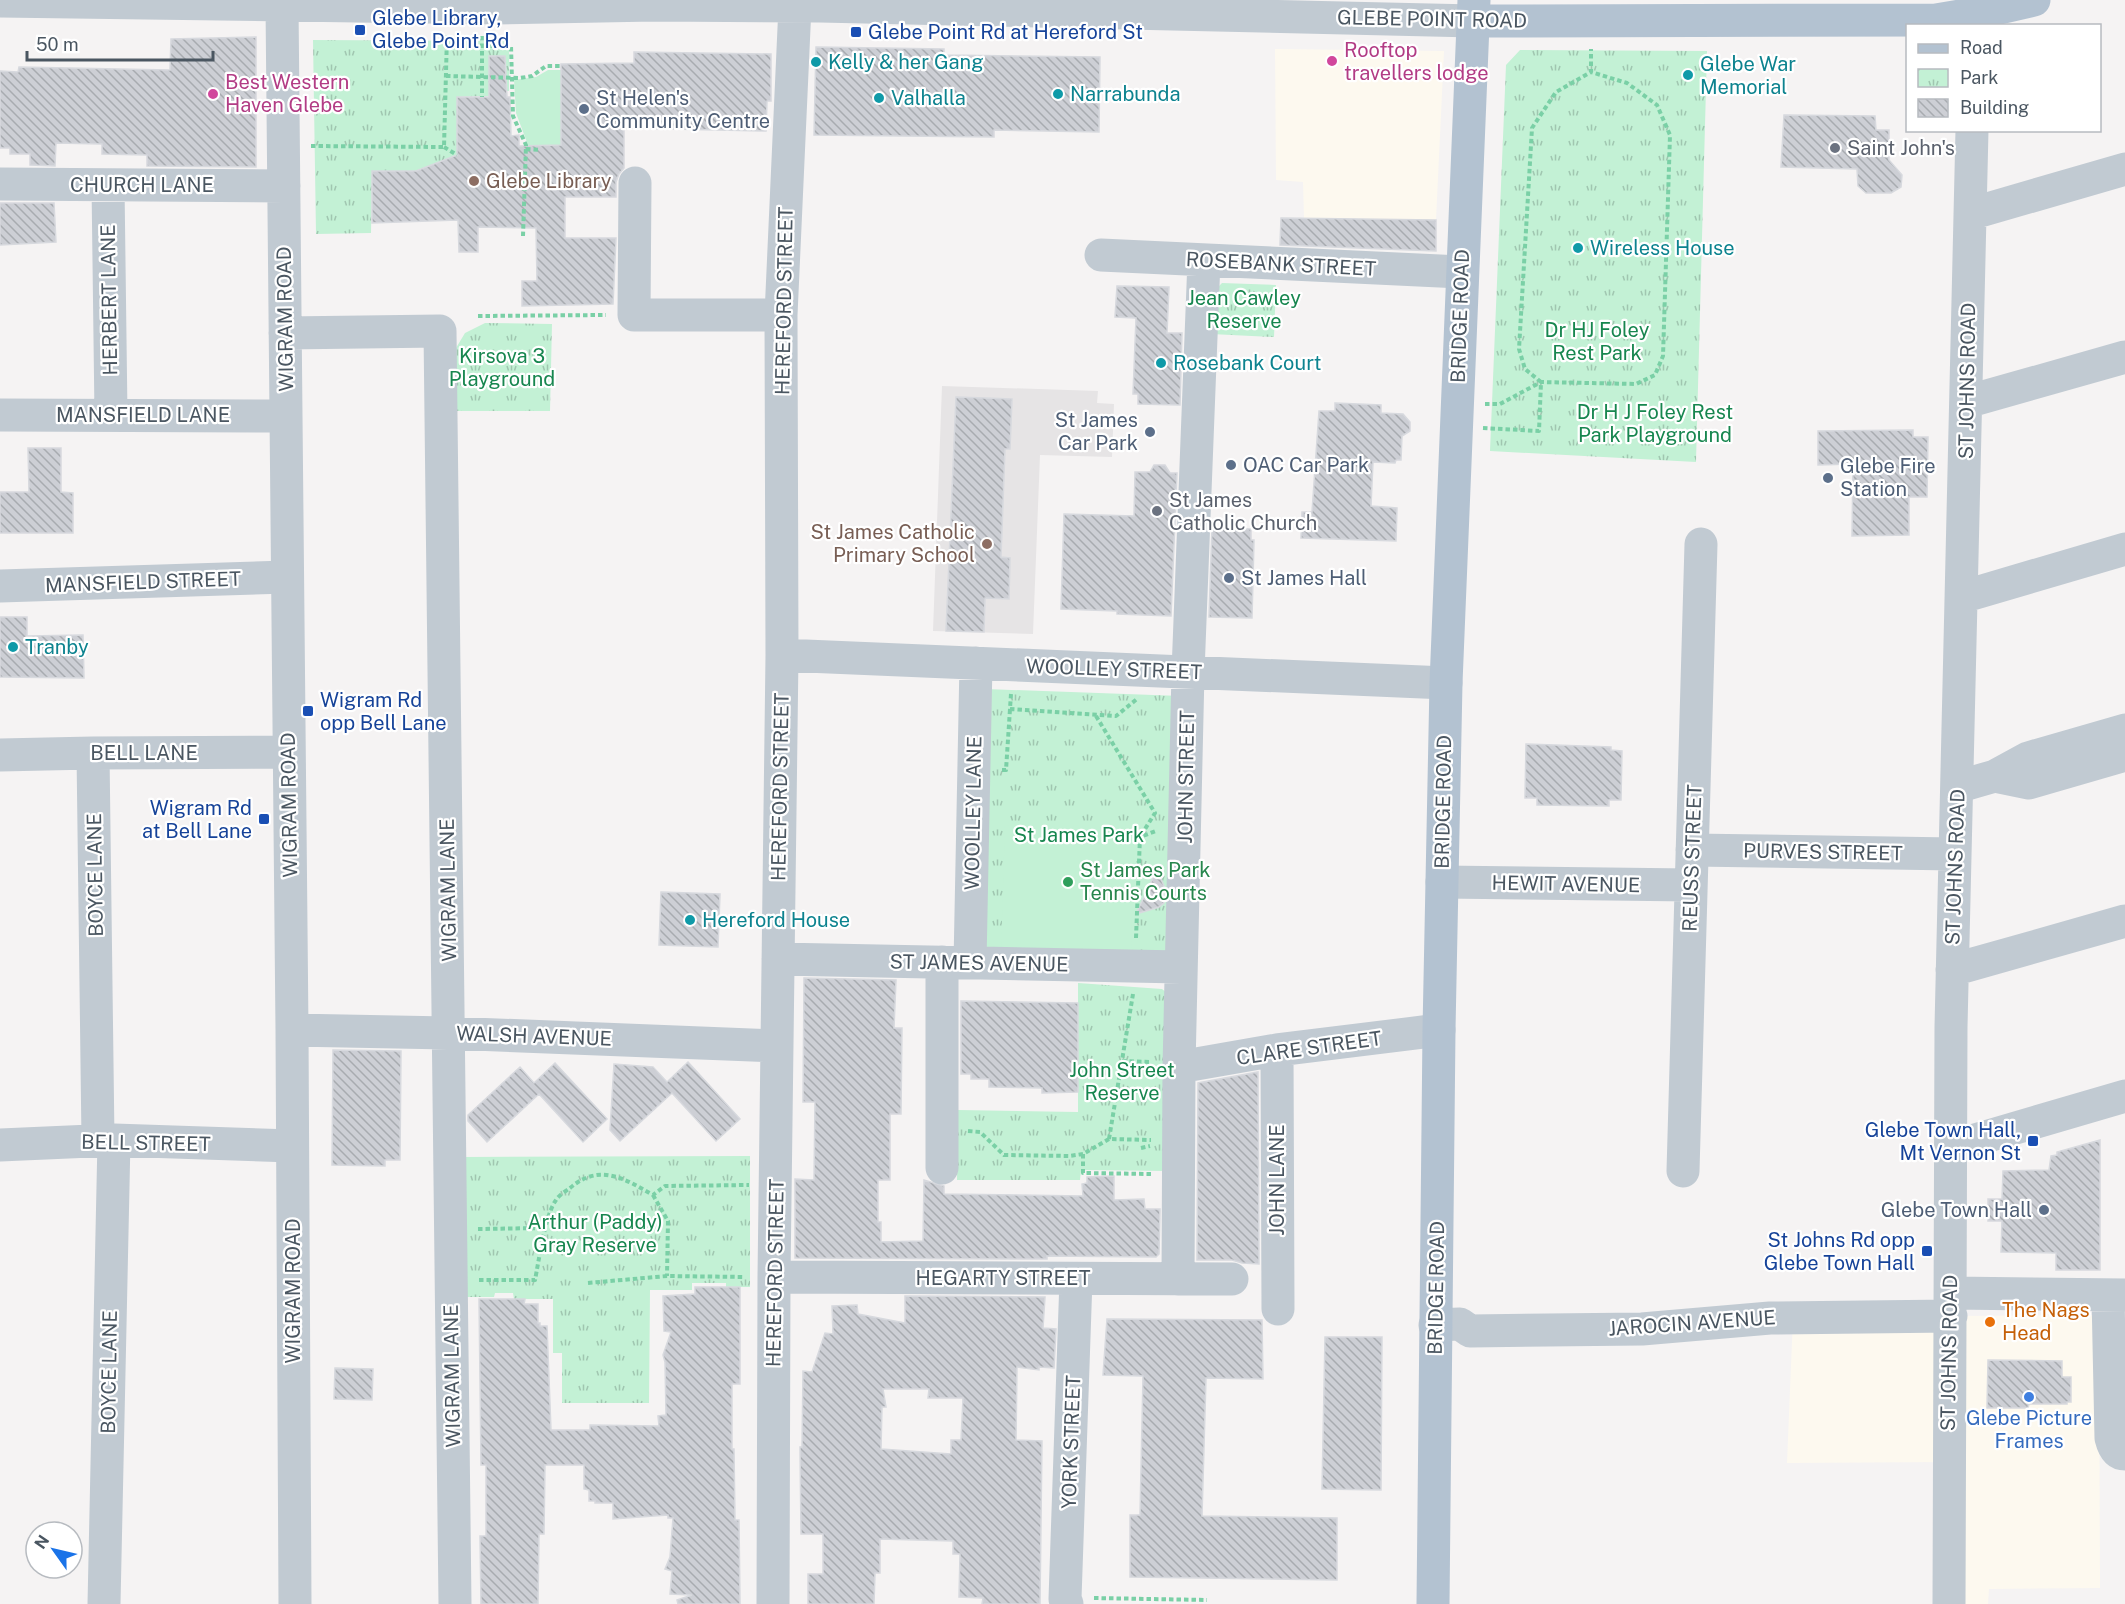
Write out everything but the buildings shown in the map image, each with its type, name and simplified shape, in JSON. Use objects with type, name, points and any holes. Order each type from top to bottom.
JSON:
[{"type":"main road","name":"GLEBE POINT ROAD","points":[[1474,10],[1592,22],[1936,20],[2034,0]]},
{"type":"main road","name":"BRIDGE ROAD","points":[[1433,1604],[1438,1030],[1446,683],[1461,272],[1474,10]]},
{"type":"street","name":"GLEBE POINT ROAD","points":[[0,1],[496,8],[654,3],[1474,10]]},
{"type":"street","name":"WIGRAM ROAD","points":[[282,5],[295,1604]]},
{"type":"street","name":"HEREFORD STREET","points":[[773,1604],[760,1277],[777,1046],[782,655],[781,315],[795,6]]},
{"type":"street","name":"ST JOHNS ROAD","points":[[1949,1604],[1948,1381],[1951,1304],[1949,1185],[1952,970],[1972,132]]},
{"type":"street","points":[[1970,214],[2125,169]]},
{"type":"street","points":[[635,183],[634,315],[781,315]]},
{"type":"street","name":"CHURCH LANE","points":[[0,184],[284,186]]},
{"type":"street","name":"HERBERT LANE","points":[[108,185],[111,415]]},
{"type":"street","name":"ROSEBANK STREET","points":[[1101,255],[1461,272]]},
{"type":"street","name":"JOHN STREET","points":[[1178,1279],[1179,1067],[1188,672],[1204,260]]},
{"type":"street","name":"WIGRAM LANE","points":[[285,333],[440,331],[455,1604]]},
{"type":"street","points":[[1966,402],[2125,357]]},
{"type":"street","name":"MANSFIELD LANE","points":[[0,415],[286,416]]},
{"type":"street","name":"REUSS STREET","points":[[1683,1171],[1701,544]]},
{"type":"street","points":[[1962,597],[2125,549]]},
{"type":"street","name":"MANSFIELD STREET","points":[[0,586],[287,577]]},
{"type":"street","name":"WOOLLEY STREET","points":[[782,655],[1446,683]]},
{"type":"street","name":"WOOLLEY LANE","points":[[942,1168],[942,1129],[956,963],[976,663]]},
{"type":"street","points":[[1957,787],[1995,776],[2028,758],[2125,730]]},
{"type":"street","name":"BELL LANE","points":[[0,755],[289,752]]},
{"type":"street","name":"BOYCE LANE","points":[[93,753],[106,1140],[105,1604]]},
{"type":"street","points":[[1995,776],[2029,783],[2125,755]]},
{"type":"street","name":"PURVES STREET","points":[[1692,850],[1954,855]]},
{"type":"street","name":"HEWIT AVENUE","points":[[1442,882],[1690,885]]},
{"type":"street","points":[[1952,970],[2125,921]]},
{"type":"street","name":"ST JAMES AVENUE","points":[[778,959],[1181,967]]},
{"type":"street","name":"WALSH AVENUE","points":[[292,1030],[448,1032],[777,1046]]},
{"type":"street","name":"CLARE STREET","points":[[1179,1067],[1277,1050],[1438,1030]]},
{"type":"street","name":"JOHN LANE","points":[[1277,1050],[1278,1309]]},
{"type":"street","points":[[1951,1147],[2125,1096]]},
{"type":"street","name":"BELL STREET","points":[[0,1145],[106,1140],[292,1146]]},
{"type":"street","name":"HEGARTY STREET","points":[[760,1277],[1232,1279]]},
{"type":"street","name":"YORK STREET","points":[[1076,1279],[1065,1599],[1078,1600]]},
{"type":"street","points":[[2117,1295],[2111,1438],[2114,1449],[2125,1454]]},
{"type":"street","name":"JAROCIN AVENUE","points":[[1435,1325],[1460,1324],[1470,1331],[1642,1329],[1951,1304],[2117,1295]]},
{"type":"path","points":[[1590,72],[1592,22]]},
{"type":"path","points":[[444,147],[447,41]]},
{"type":"path","points":[[483,97],[482,46],[511,46],[513,116],[526,149],[523,236]]},
{"type":"path","points":[[446,76],[511,78],[532,76],[546,66],[561,66]]},
{"type":"path","points":[[1500,404],[1541,382],[1636,384],[1655,375],[1664,356],[1670,135],[1657,105],[1627,83],[1590,72],[1556,92],[1532,128],[1519,349],[1525,369],[1541,382]]},
{"type":"path","points":[[308,146],[444,147],[457,155]]},
{"type":"path","points":[[526,149],[540,150]]},
{"type":"path","points":[[478,316],[634,315]]},
{"type":"path","points":[[1455,427],[1539,431],[1541,382]]},
{"type":"path","points":[[1011,686],[1010,709],[1095,715],[1116,716],[1145,693]]},
{"type":"path","points":[[1095,715],[1155,813],[1140,837],[1136,936]]},
{"type":"path","points":[[1140,837],[1161,830]]},
{"type":"path","points":[[1109,1139],[1134,993]]},
{"type":"path","points":[[1122,1061],[1137,1062]]},
{"type":"path","points":[[942,1129],[980,1132],[1004,1155],[1069,1156],[1083,1154],[1109,1139],[1155,1141]]},
{"type":"path","points":[[1083,1154],[1083,1173],[1157,1174]]},
{"type":"path","points":[[450,1281],[535,1280],[545,1228],[555,1200],[581,1178],[604,1173],[631,1182],[652,1195],[668,1221],[668,1276]]},
{"type":"path","points":[[652,1195],[665,1186],[750,1185]]},
{"type":"path","points":[[470,1229],[545,1228]]},
{"type":"path","points":[[588,1283],[668,1276],[760,1277]]},
{"type":"path","points":[[1078,1600],[1207,1600]]},
{"type":"shaded area","points":[[1275,49],[1444,51],[1436,220],[1304,218],[1303,182],[1276,180]]},
{"type":"shaded area","name":"St James Catholic Primary School","points":[[942,386],[1098,391],[1097,403],[1114,404],[1112,457],[1040,455],[1033,634],[933,631]]},
{"type":"shaded area","points":[[2099,1315],[2100,1588],[1989,1589],[1988,1604],[1949,1604],[1948,1462],[1787,1463],[1793,1317]]},
{"type":"green space","points":[[313,40],[509,41],[509,91],[489,91],[489,96],[457,97],[457,155],[407,174],[407,171],[372,171],[371,233],[316,234]]},
{"type":"green space","name":"Dr HJ Foley Rest Park","points":[[1520,50],[1707,51],[1696,462],[1490,451],[1506,65]]},
{"type":"green space","points":[[548,70],[561,70],[561,145],[529,177],[528,145],[516,113],[514,80],[536,77]]},
{"type":"green space","name":"Jean Cawley Reserve","points":[[1222,283],[1276,285],[1274,337],[1211,334],[1213,292]]},
{"type":"green space","name":"Kirsova 3 Playground","points":[[485,323],[552,324],[550,411],[452,411],[453,353],[465,333]]},
{"type":"green space","name":"St James Park","points":[[986,689],[1181,696],[1170,943],[1165,951],[980,952]]},
{"type":"green space","name":"St James Park Tennis Courts","points":[[1005,825],[1134,828],[1131,959],[1001,953]]},
{"type":"green space","name":"John Street Reserve","points":[[1078,983],[1162,989],[1168,994],[1166,1171],[1081,1170],[1080,1180],[957,1180],[958,1110],[1078,1112]]},
{"type":"green space","name":"Arthur (Paddy) Gray Reserve","points":[[750,1156],[750,1287],[726,1287],[726,1283],[692,1283],[692,1290],[650,1290],[649,1403],[562,1403],[562,1353],[553,1353],[553,1299],[514,1299],[513,1293],[495,1293],[494,1297],[461,1297],[462,1157]]},
{"type":"place","name":"Glebe Library, Glebe Point Rd","points":[[360,30]]},
{"type":"place","name":"Glebe Point Rd at Hereford St","points":[[856,32]]},
{"type":"place","name":"Rooftop travellers lodge","points":[[1332,61]]},
{"type":"place","name":"Kelly & her Gang","points":[[816,62]]},
{"type":"place","name":"Glebe War Memorial","points":[[1688,75]]},
{"type":"place","name":"Best Western Haven Glebe","points":[[213,94]]},
{"type":"place","name":"Narrabunda","points":[[1058,94]]},
{"type":"place","name":"Valhalla","points":[[879,98]]},
{"type":"place","name":"St Helen's Community Centre","points":[[584,109]]},
{"type":"place","name":"Saint John's","points":[[1835,148]]},
{"type":"place","name":"Glebe Library","points":[[474,181]]},
{"type":"place","name":"Wireless House","points":[[1578,248]]},
{"type":"place","name":"Rosebank Court","points":[[1161,363]]},
{"type":"place","name":"St James Car Park","points":[[1150,432]]},
{"type":"place","name":"OAC Car Park","points":[[1231,465]]},
{"type":"place","name":"Glebe Fire Station","points":[[1828,478]]},
{"type":"place","name":"St James Catholic Church","points":[[1157,511]]},
{"type":"place","name":"St James Catholic Primary School","points":[[987,544]]},
{"type":"place","name":"St James Hall","points":[[1229,578]]},
{"type":"place","name":"Tranby","points":[[13,647]]},
{"type":"place","name":"Wigram Rd opp Bell Lane","points":[[308,711]]},
{"type":"place","name":"Wigram Rd at Bell Lane","points":[[264,819]]},
{"type":"place","name":"St James Park Tennis Courts","points":[[1068,882]]},
{"type":"place","name":"Hereford House","points":[[690,920]]},
{"type":"place","name":"Glebe Town Hall, Mt Vernon St","points":[[2033,1141]]},
{"type":"place","name":"Glebe Town Hall","points":[[2044,1210]]},
{"type":"place","name":"St Johns Rd opp Glebe Town Hall","points":[[1927,1251]]},
{"type":"place","name":"The Nags Head","points":[[1990,1322]]},
{"type":"place","name":"Glebe Picture Frames","points":[[2029,1397]]},
{"type":"park label","name":"Dr H J Foley Rest Park Playground","points":[[1655,424]]}]
